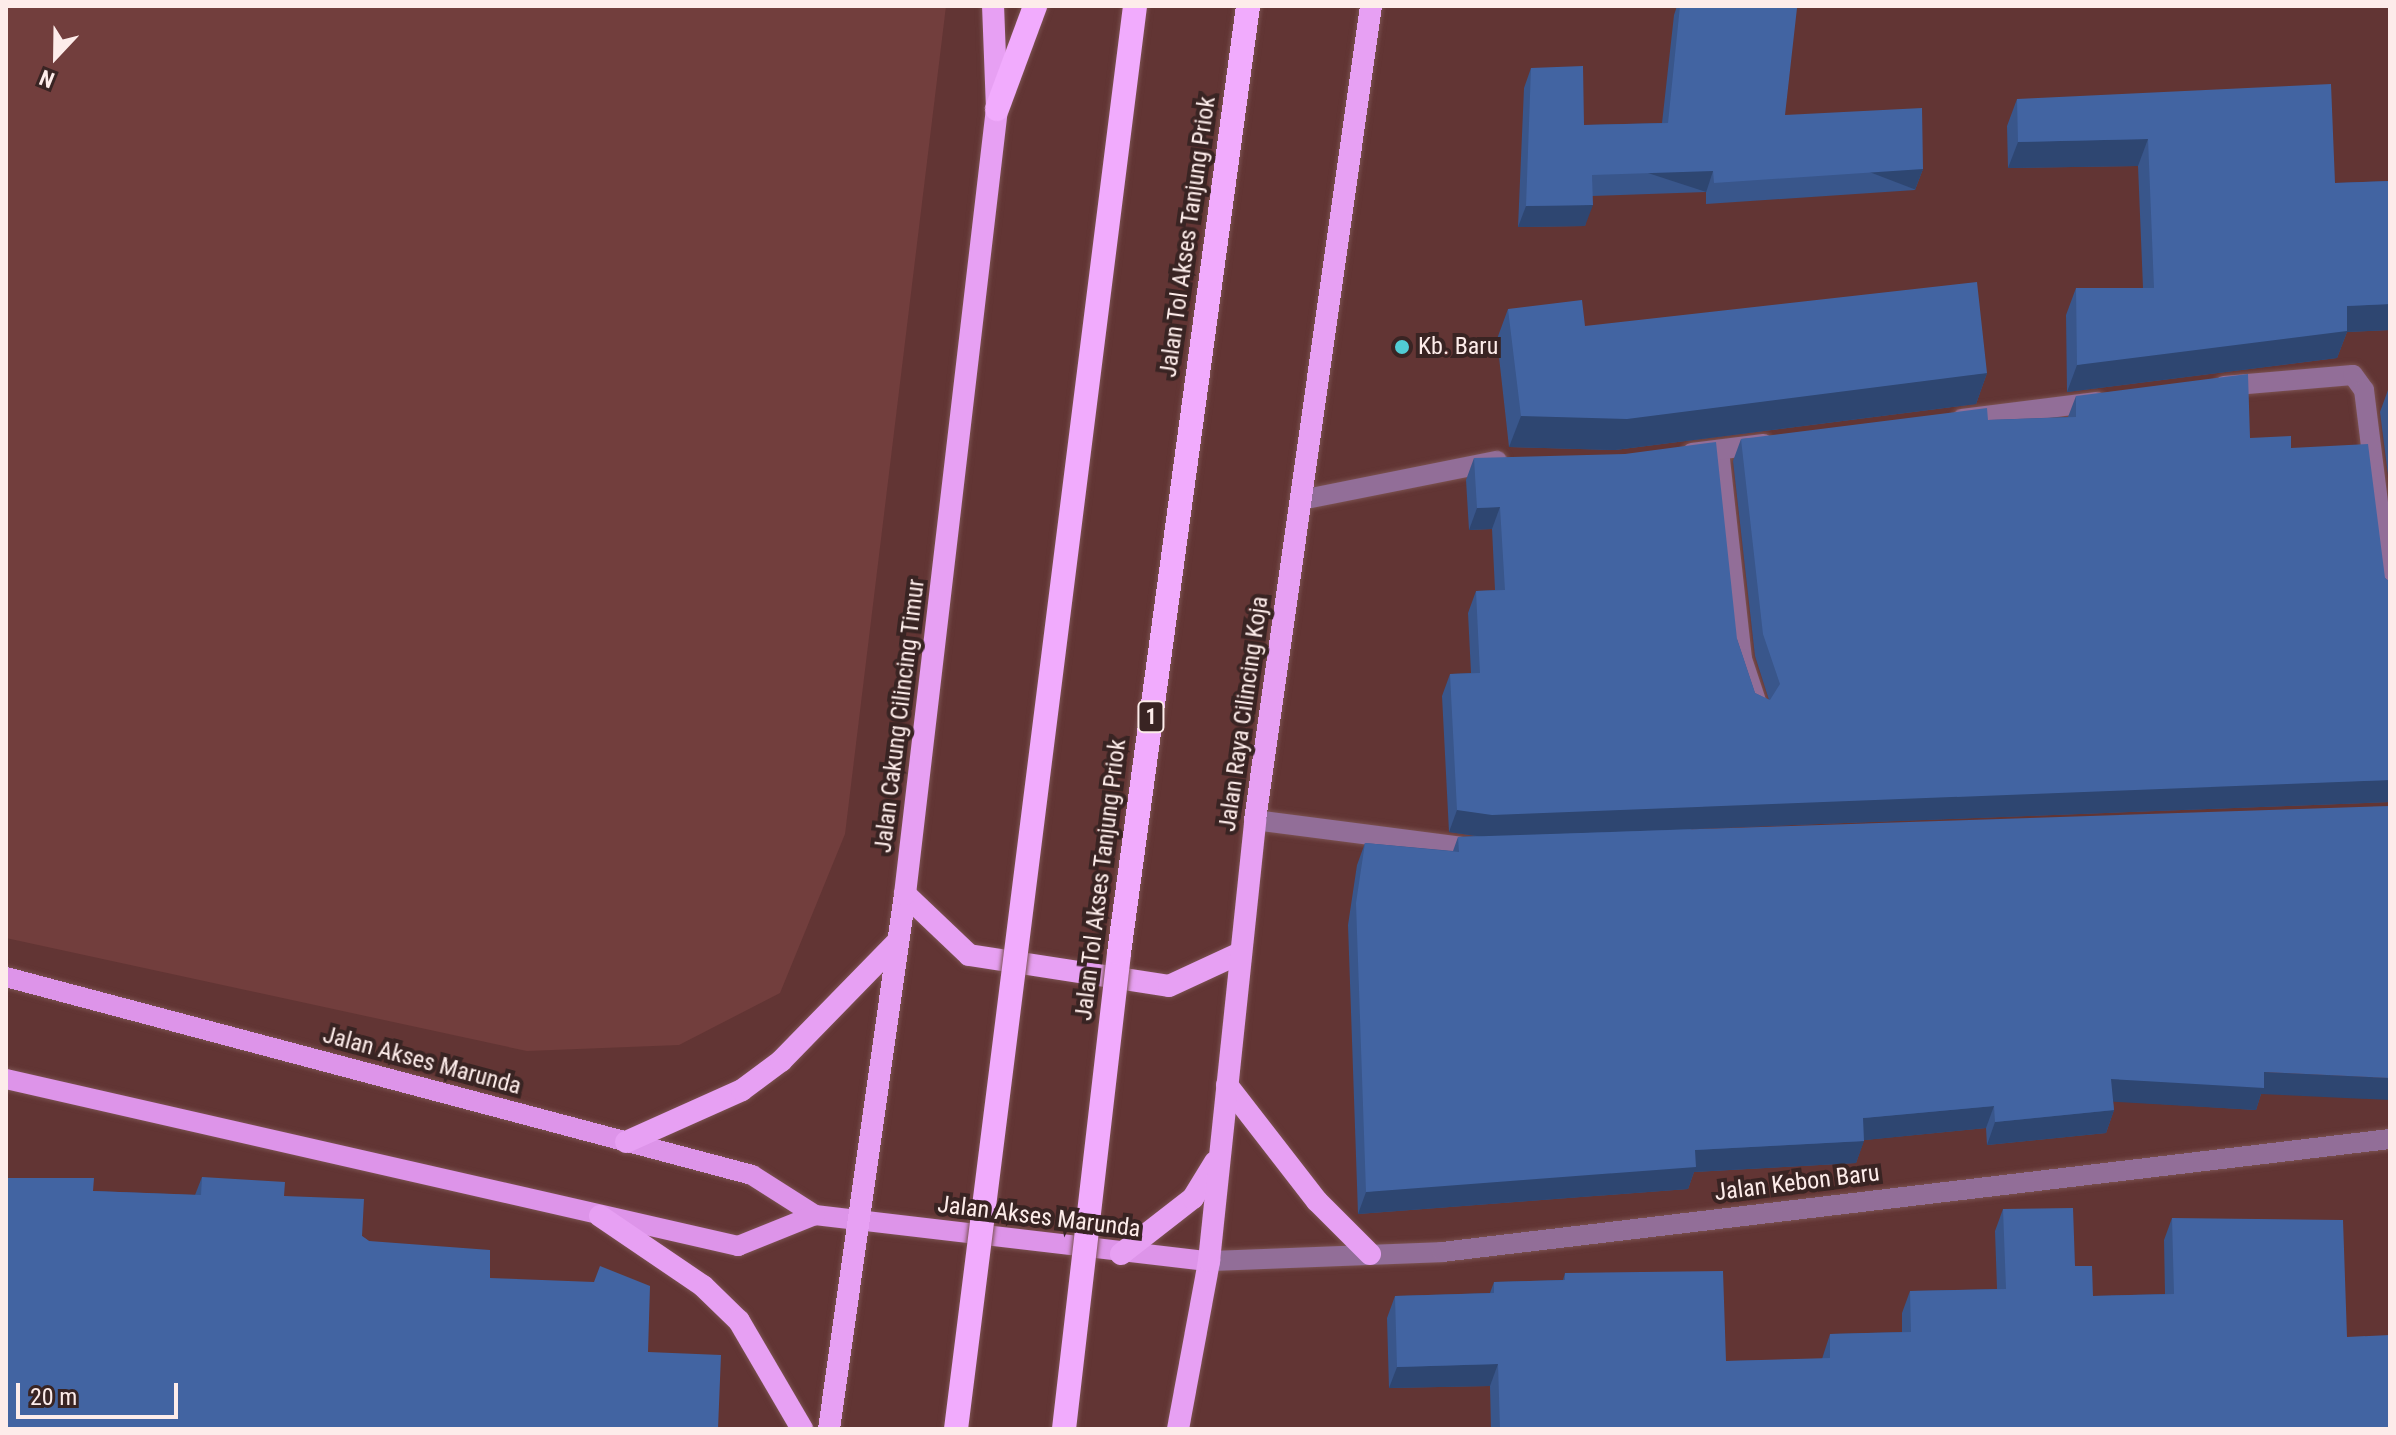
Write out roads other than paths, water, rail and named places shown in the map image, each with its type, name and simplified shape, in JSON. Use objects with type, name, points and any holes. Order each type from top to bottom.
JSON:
[{"type":"highway","name":"Jalan Cakung Cilincing Timur","points":[[829,1429],[905,894],[997,109],[993,6]]},
{"type":"highway","points":[[997,109],[1035,6]]},
{"type":"highway","points":[[956,1429],[1135,6]]},
{"type":"highway","name":"Jalan Tol Akses Tanjung Priok","points":[[1064,1429],[1121,937],[1248,6]]},
{"type":"highway","name":"Jalan Raya Cilincing Koja","points":[[1178,1429],[1209,1261],[1217,1157],[1255,820],[1371,6]]},
{"type":"highway","points":[[905,894],[969,955],[1169,986],[1240,953]]},
{"type":"highway","points":[[626,1142],[752,1082],[896,943]]},
{"type":"highway","points":[[1227,1085],[1317,1201],[1370,1254]]},
{"type":"highway","points":[[1121,1254],[1193,1198],[1217,1157]]},
{"type":"highway","points":[[600,1216],[703,1286],[739,1321],[802,1429]]},
{"type":"main road","name":"Jalan Akses Marunda","points":[[6,977],[752,1175],[815,1215],[1121,1254],[1209,1261]]},
{"type":"main road","points":[[6,1079],[738,1246],[815,1215]]},
{"type":"street","points":[[2194,389],[2353,375],[2364,390],[2390,599]]},
{"type":"street","points":[[1941,421],[2115,399]]},
{"type":"street","points":[[1675,455],[1783,442]]},
{"type":"street","points":[[1719,450],[1742,659],[1759,710]]},
{"type":"street","points":[[1301,500],[1515,461]]},
{"type":"street","points":[[1255,820],[1499,849]]},
{"type":"street","name":"Jalan Kebon Baru","points":[[1209,1261],[1442,1252],[2390,1139]]},
{"type":"place","name":"Kb. Baru","points":[[1402,347]]}]
